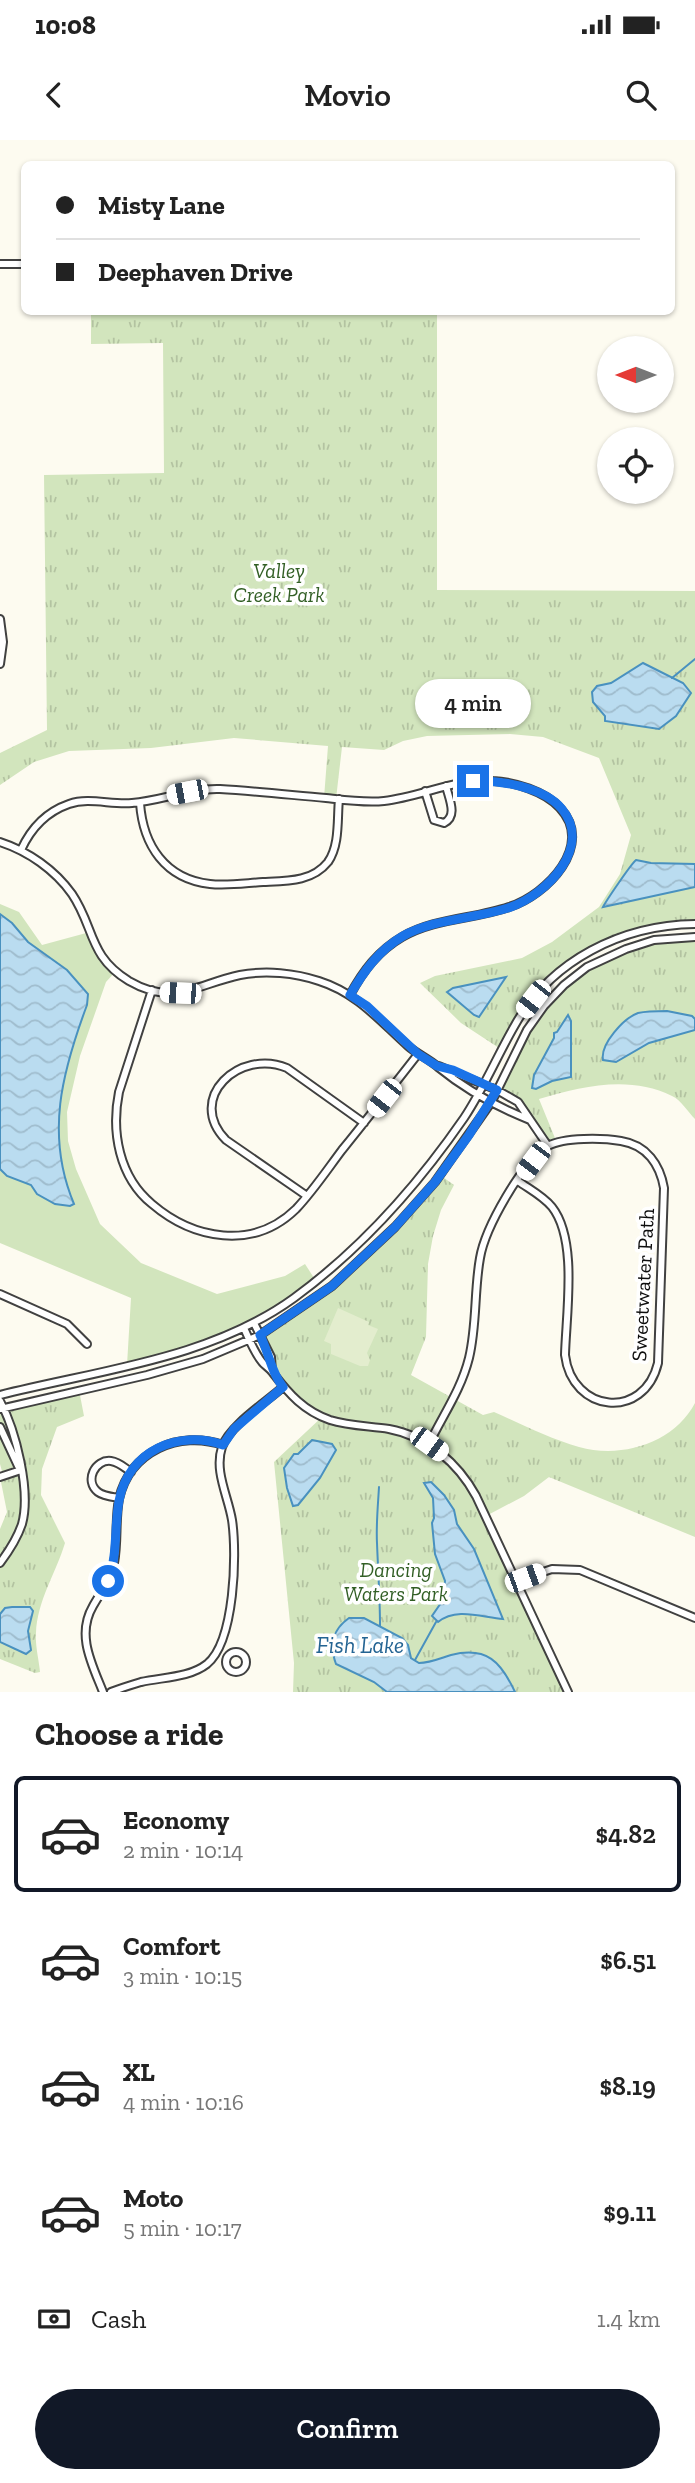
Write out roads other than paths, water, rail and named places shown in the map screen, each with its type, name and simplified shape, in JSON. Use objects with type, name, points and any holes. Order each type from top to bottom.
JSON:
[{"type":"street","points":[[0,264],[21,264]]},
{"type":"street","points":[[0,619],[3,642],[0,664]]},
{"type":"street","points":[[21,850],[27,836],[37,824],[51,812],[71,803],[140,803],[211,789],[384,801],[473,781],[495,781],[518,785],[550,800],[563,810],[571,825],[573,842],[569,857],[556,873],[521,902],[423,928],[404,936],[371,962],[350,995]]},
{"type":"street","points":[[425,791],[434,820],[444,824],[450,820],[453,813],[446,786]]},
{"type":"street","points":[[140,803],[146,836],[165,865],[195,882],[213,884],[298,880],[314,874],[327,863],[334,849],[339,799]]},
{"type":"street","points":[[0,842],[21,850],[55,874],[72,895],[93,944],[108,964],[132,983],[152,990],[180,993],[241,975],[262,972],[308,978],[350,995],[367,1006],[418,1054],[461,1086],[530,1119]]},
{"type":"street","points":[[0,1395],[180,1352],[244,1328],[292,1300],[332,1269],[409,1192],[478,1095],[524,1011],[549,981],[570,964],[607,942],[667,925],[695,924]]},
{"type":"street","points":[[0,1563],[15,1541],[23,1521],[24,1491],[15,1437],[1,1406],[147,1375],[203,1359],[260,1335],[332,1286],[395,1227],[435,1182],[492,1101],[527,1030],[544,1006],[577,974],[612,954],[633,946],[661,939],[695,937]]},
{"type":"street","points":[[152,990],[118,1092],[115,1109],[120,1156],[130,1179],[162,1213],[180,1224],[211,1235],[242,1236],[263,1230],[286,1216],[307,1196],[418,1054]]},
{"type":"street","points":[[307,1196],[218,1132],[213,1124],[211,1110],[214,1095],[221,1084],[247,1065],[257,1062],[277,1064],[287,1068],[364,1123]]},
{"type":"street","points":[[429,1444],[456,1396],[468,1360],[473,1335],[478,1268],[484,1242],[499,1207],[533,1161],[548,1146],[518,1102],[453,1070],[437,1066]]},
{"type":"street","name":"Sweetwater Path","points":[[518,1181],[554,1209],[566,1235],[568,1254],[565,1355],[566,1366],[575,1384],[592,1398],[603,1402],[614,1404],[637,1396],[651,1382],[659,1363],[664,1188],[662,1177],[649,1155],[641,1148],[622,1141],[572,1140],[548,1146]]},
{"type":"street","points":[[0,1294],[67,1324],[87,1344]]},
{"type":"street","points":[[254,1323],[271,1357],[272,1371]]},
{"type":"street","points":[[244,1328],[262,1364],[272,1371],[283,1387],[307,1409],[331,1420],[401,1432],[429,1444],[454,1466],[470,1486],[568,1692]]},
{"type":"street","points":[[111,1692],[142,1682],[190,1673],[207,1664],[219,1650],[227,1626],[235,1550],[232,1518],[220,1471],[223,1445],[234,1429],[283,1387]]},
{"type":"street","points":[[0,1427],[21,1470]]},
{"type":"street","points":[[103,1692],[88,1653],[85,1635],[89,1614],[111,1572],[116,1548],[119,1498],[131,1472],[151,1452],[176,1441],[198,1439],[223,1445]]},
{"type":"street","points":[[119,1498],[103,1494],[95,1488],[91,1479],[94,1468],[103,1461],[114,1461],[131,1472]]},
{"type":"street","points":[[0,1477],[21,1470]]},
{"type":"street","points":[[516,1581],[552,1569],[580,1570],[695,1618]]},
{"type":"street","points":[[219,1650],[228,1655]]},
{"type":"water","points":[[643,663],[683,683],[691,693],[676,716],[659,729],[605,721],[605,716],[593,702],[592,692],[597,686],[611,683]]},
{"type":"water","points":[[636,860],[695,864],[695,887],[603,907]]},
{"type":"water","points":[[0,914],[12,923],[28,942],[67,970],[88,994],[87,1005],[70,1055],[60,1104],[60,1153],[74,1204],[70,1206],[55,1204],[37,1194],[31,1185],[7,1176],[0,1169]]},
{"type":"water","points":[[506,977],[479,1017],[447,992],[453,988]]},
{"type":"water","points":[[667,1011],[692,1016],[695,1019],[695,1030],[649,1043],[616,1062],[603,1060],[609,1039],[626,1020],[638,1013]]},
{"type":"water","points":[[568,1015],[571,1021],[571,1077],[532,1088],[534,1075],[554,1038],[554,1033]]},
{"type":"water","points":[[312,1440],[332,1444],[336,1450],[320,1478],[298,1505],[293,1506],[284,1468],[294,1454],[298,1454]]},
{"type":"water","points":[[431,1482],[454,1510],[457,1524],[474,1549],[503,1619],[461,1614],[445,1617],[438,1622],[432,1616],[443,1600],[445,1581],[435,1554],[433,1498],[424,1483]]},
{"type":"water","points":[[30,1607],[33,1611],[28,1631],[31,1650],[26,1654],[0,1642],[0,1614],[5,1608]]},
{"type":"water","name":"Fish Lake","points":[[349,1618],[364,1618],[402,1638],[408,1645],[411,1658],[419,1663],[464,1653],[483,1655],[498,1665],[515,1692],[387,1692],[374,1682],[336,1664],[334,1638]]},
{"type":"waterway","points":[[672,678],[695,659]]},
{"type":"waterway","points":[[379,1487],[377,1536],[380,1626]]},
{"type":"waterway","points":[[415,1660],[436,1622]]},
{"type":"park label","name":"Valley Creek Park","points":[[279,583]]},
{"type":"park label","name":"Dancing Waters Park","points":[[396,1582]]}]
